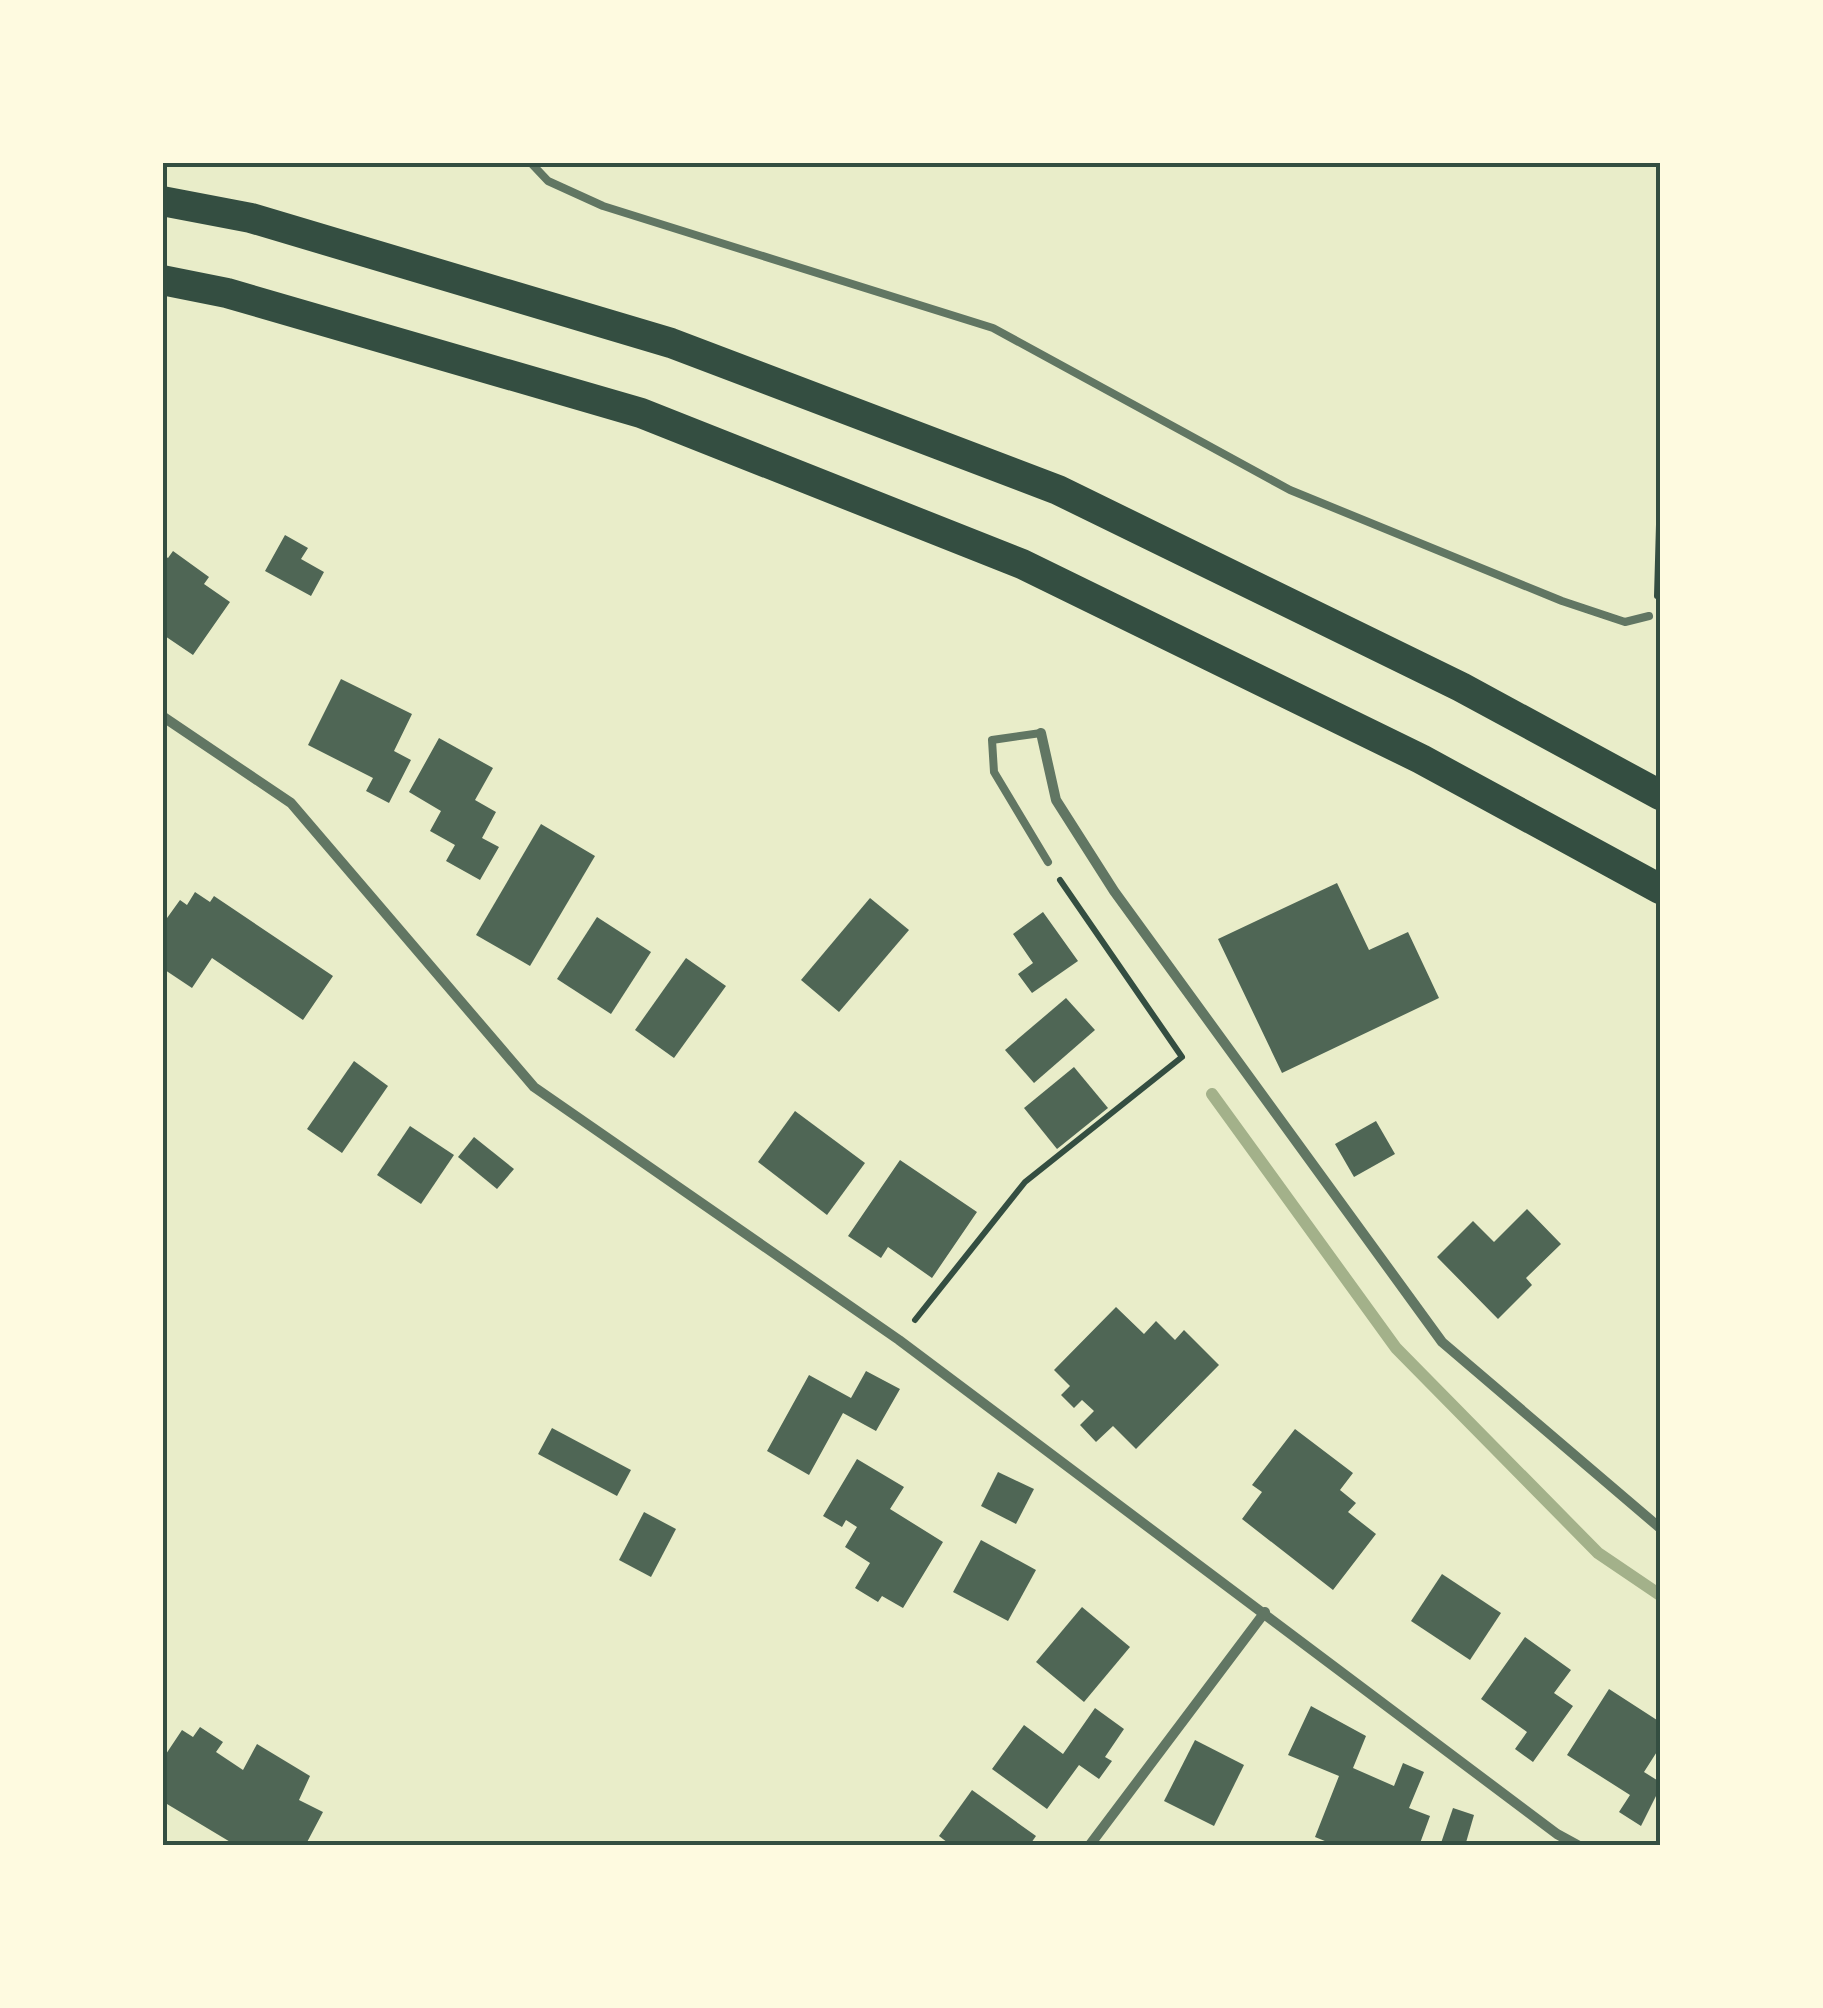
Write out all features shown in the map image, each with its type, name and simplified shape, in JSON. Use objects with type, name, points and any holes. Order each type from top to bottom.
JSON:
[{"type":"highway","points":[[162,201],[250,218],[671,343],[1058,490],[1460,687],[1660,795]]},
{"type":"highway","points":[[162,280],[227,293],[641,412],[1022,564],[1421,758],[1660,889]]},
{"type":"street","points":[[162,716],[291,803],[534,1088],[899,1340],[1557,1834],[1579,1846]]},
{"type":"street","points":[[1041,733],[1056,800],[1114,891],[1442,1342],[1660,1528]]},
{"type":"street","points":[[1088,1846],[1265,1612]]},
{"type":"lane","points":[[530,162],[548,181],[603,206],[993,328],[1290,490],[1562,601],[1625,622],[1649,616]]},
{"type":"lane","points":[[1041,733],[992,740],[994,772],[1048,862]]},
{"type":"path","points":[[1649,616],[1658,595],[1660,489]]},
{"type":"path","points":[[899,1340],[1024,1182],[1182,1057],[1048,862]]},
{"type":"building","points":[[285,535],[308,548],[301,559],[324,572],[311,596],[265,571]]},
{"type":"building","points":[[173,551],[209,577],[204,584],[230,602],[193,655],[162,634],[162,554],[168,558]]},
{"type":"building","points":[[341,679],[412,714],[394,751],[411,760],[389,803],[366,791],[373,778],[308,745]]},
{"type":"building","points":[[439,738],[493,768],[475,800],[496,812],[482,838],[499,847],[480,880],[446,861],[455,845],[430,831],[441,811],[409,792]]},
{"type":"building","points":[[541,824],[595,856],[530,966],[476,935]]},
{"type":"building","points":[[1337,883],[1369,950],[1408,932],[1439,998],[1282,1073],[1218,939]]},
{"type":"building","points":[[195,892],[210,902],[214,896],[333,976],[303,1020],[212,958],[192,988],[162,968],[162,925],[180,900],[187,905]]},
{"type":"building","points":[[870,898],[909,930],[839,1012],[801,980]]},
{"type":"building","points":[[1043,912],[1078,961],[1032,993],[1018,974],[1033,963],[1013,934]]},
{"type":"building","points":[[597,917],[651,952],[611,1014],[557,979]]},
{"type":"building","points":[[686,958],[726,986],[674,1058],[635,1030]]},
{"type":"building","points":[[1066,998],[1095,1030],[1034,1083],[1005,1050]]},
{"type":"building","points":[[354,1061],[388,1086],[342,1153],[307,1129]]},
{"type":"building","points":[[1074,1067],[1108,1108],[1057,1149],[1024,1108]]},
{"type":"building","points":[[795,1111],[865,1163],[827,1215],[758,1162]]},
{"type":"building","points":[[1376,1121],[1395,1154],[1354,1177],[1335,1144]]},
{"type":"building","points":[[410,1126],[454,1155],[421,1204],[377,1175]]},
{"type":"building","points":[[474,1137],[514,1169],[497,1189],[458,1157]]},
{"type":"building","points":[[900,1160],[977,1212],[932,1278],[888,1247],[881,1258],[848,1236]]},
{"type":"building","points":[[1527,1209],[1561,1244],[1526,1278],[1532,1285],[1498,1319],[1437,1257],[1473,1221],[1494,1242]]},
{"type":"building","points":[[1116,1307],[1144,1334],[1156,1321],[1175,1340],[1184,1330],[1219,1365],[1136,1449],[1113,1426],[1096,1442],[1080,1425],[1094,1411],[1082,1400],[1074,1408],[1061,1395],[1070,1386],[1054,1370]]},
{"type":"building","points":[[866,1371],[900,1389],[876,1431],[843,1413],[809,1475],[767,1451],[809,1375],[851,1398]]},
{"type":"building","points":[[552,1428],[631,1470],[617,1496],[538,1454]]},
{"type":"building","points":[[1295,1429],[1353,1473],[1340,1490],[1356,1503],[1348,1512],[1376,1534],[1333,1590],[1242,1519],[1262,1492],[1252,1485]]},
{"type":"building","points":[[857,1459],[904,1487],[890,1509],[943,1542],[903,1608],[882,1596],[878,1602],[855,1588],[870,1563],[845,1547],[857,1527],[846,1520],[842,1527],[823,1516]]},
{"type":"building","points":[[998,1472],[1034,1489],[1016,1524],[981,1506]]},
{"type":"building","points":[[644,1512],[676,1529],[651,1577],[619,1560]]},
{"type":"building","points":[[981,1540],[1036,1570],[1008,1621],[953,1592]]},
{"type":"building","points":[[1442,1574],[1501,1613],[1470,1660],[1411,1621]]},
{"type":"building","points":[[1082,1607],[1130,1647],[1084,1702],[1036,1662]]},
{"type":"building","points":[[1525,1637],[1571,1670],[1554,1693],[1573,1706],[1533,1762],[1515,1749],[1527,1732],[1481,1699]]},
{"type":"building","points":[[1609,1689],[1660,1722],[1660,1747],[1644,1772],[1660,1782],[1660,1788],[1641,1826],[1619,1812],[1630,1795],[1567,1755]]},
{"type":"building","points":[[1311,1706],[1366,1736],[1353,1768],[1394,1786],[1403,1763],[1424,1772],[1409,1808],[1430,1816],[1419,1846],[1337,1846],[1315,1837],[1339,1776],[1288,1755]]},
{"type":"building","points":[[1095,1708],[1124,1729],[1105,1757],[1112,1761],[1099,1779],[1079,1765],[1047,1809],[992,1769],[1024,1725],[1063,1754]]},
{"type":"building","points":[[200,1727],[223,1742],[216,1752],[243,1770],[257,1744],[310,1776],[299,1800],[323,1812],[305,1846],[237,1846],[162,1801],[162,1760],[182,1730],[193,1737]]},
{"type":"building","points":[[1195,1740],[1244,1765],[1214,1826],[1164,1801]]},
{"type":"building","points":[[972,1790],[1036,1836],[1029,1846],[952,1846],[939,1836]]},
{"type":"building","points":[[1453,1808],[1474,1815],[1465,1846],[1440,1846]]},
{"type":"waterway","points":[[1212,1094],[1396,1348],[1598,1553],[1660,1595]]}]
